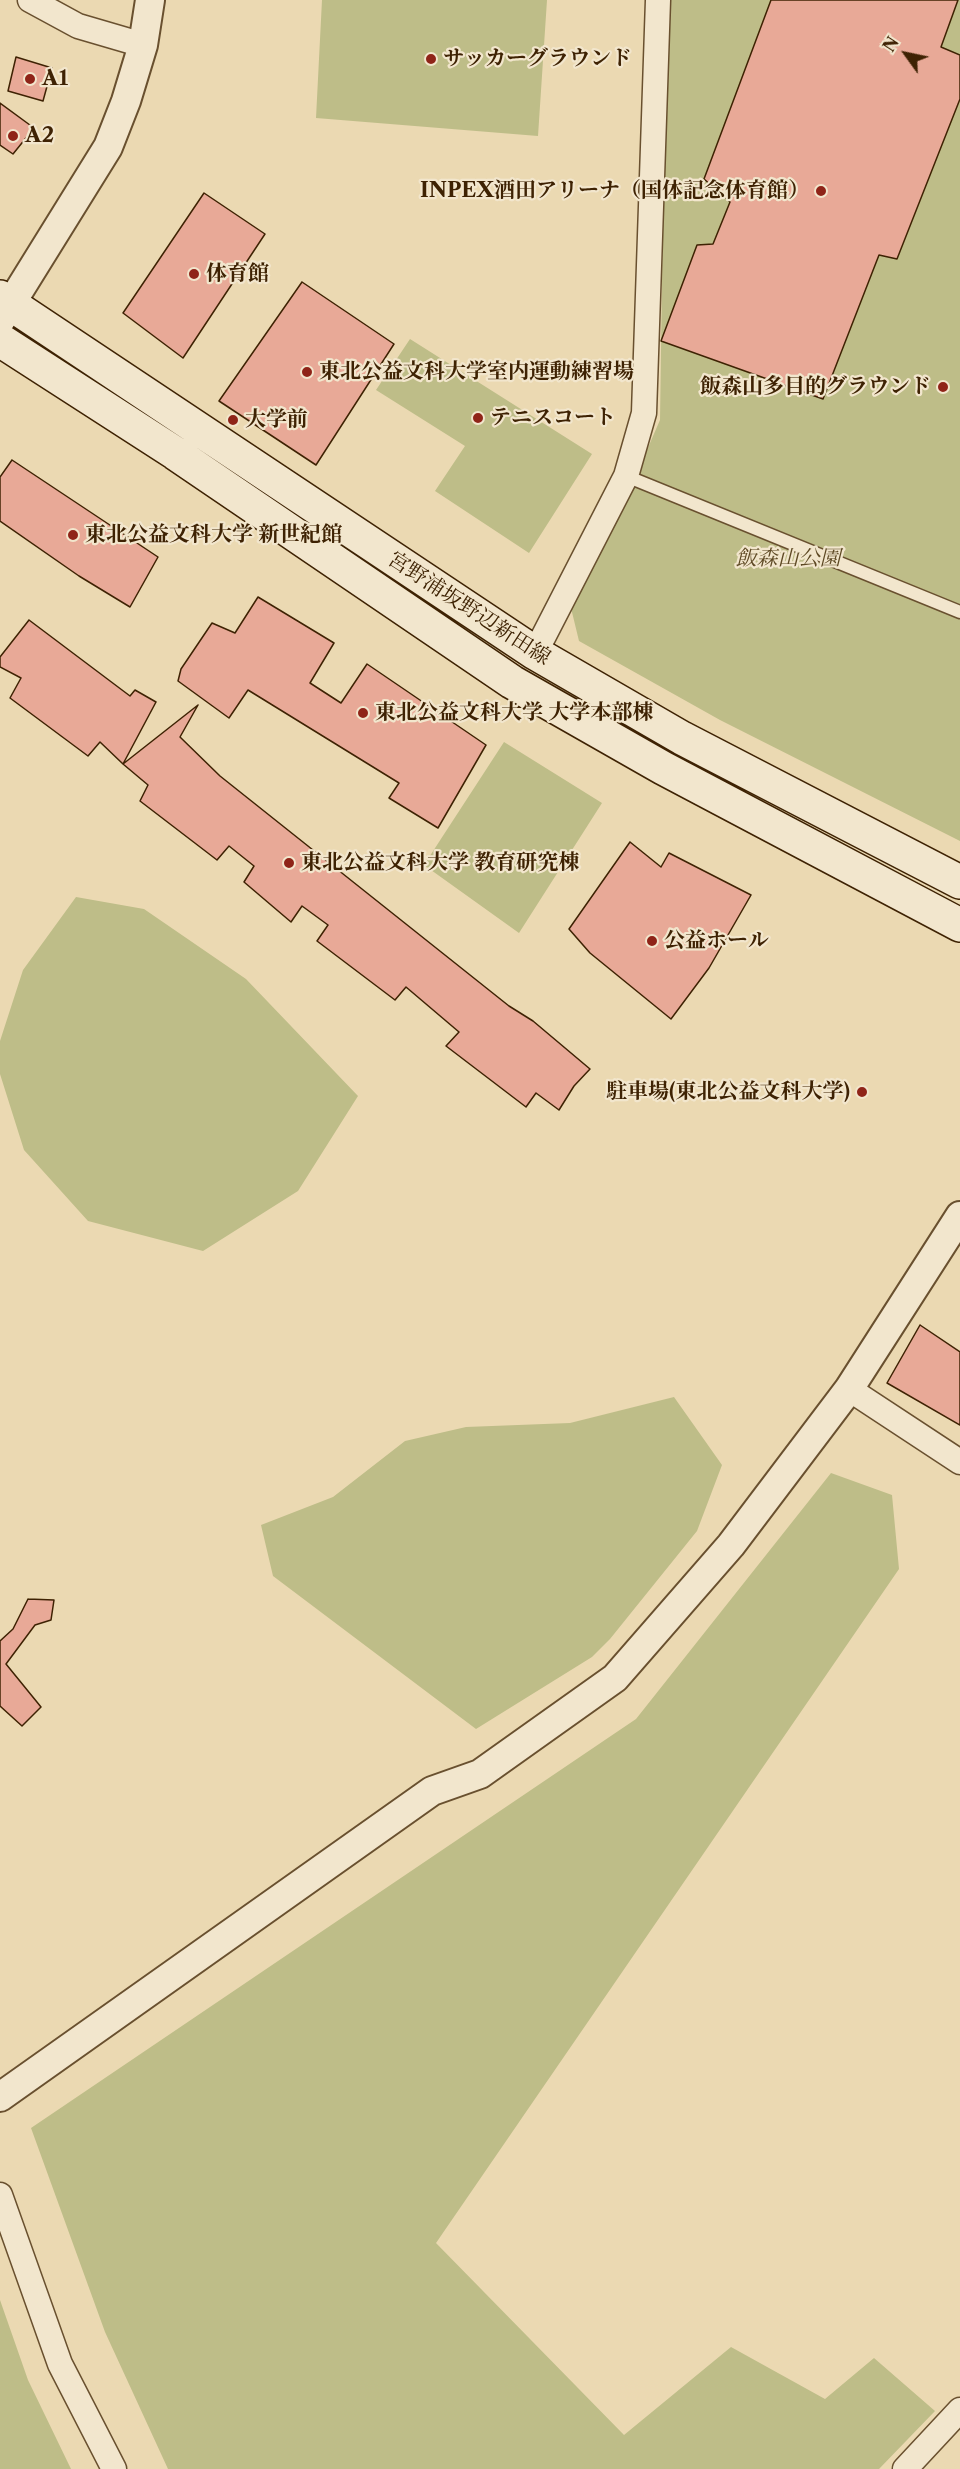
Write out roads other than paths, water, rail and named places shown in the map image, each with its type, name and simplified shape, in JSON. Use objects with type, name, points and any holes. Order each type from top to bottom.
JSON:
[{"type":"main road","name":"宮野浦坂野辺新田線","points":[[4,307],[535,653],[682,738],[960,882]]},
{"type":"main road","name":"宮野浦坂野辺新田線","points":[[0,340],[175,453],[512,682],[663,768],[906,894],[960,925]]},
{"type":"street","points":[[30,0],[78,26],[143,45]]},
{"type":"street","points":[[4,307],[108,147],[126,101],[143,45],[150,0]]},
{"type":"street","points":[[535,653],[626,476],[644,413],[658,0]]},
{"type":"street","points":[[0,2097],[432,1791],[480,1774],[615,1678],[731,1545],[849,1389],[960,1216]]},
{"type":"street","points":[[849,1389],[960,1462]]},
{"type":"street","points":[[0,2195],[60,2364],[114,2469]]},
{"type":"street","points":[[905,2469],[960,2410]]},
{"type":"lane","points":[[626,476],[960,612]]},
{"type":"place","name":"サッカーグラウンド","points":[[431,59]]},
{"type":"place","name":"A1","points":[[30,79]]},
{"type":"place","name":"A2","points":[[13,136]]},
{"type":"place","name":"INPEX酒田アリーナ（国体記念体育館）","points":[[821,191]]},
{"type":"place","name":"体育館","points":[[194,274]]},
{"type":"place","name":"東北公益文科大学室内運動練習場","points":[[307,372]]},
{"type":"place","name":"飯森山多目的グラウンド","points":[[943,387]]},
{"type":"place","name":"テニスコート","points":[[478,418]]},
{"type":"place","name":"大学前","points":[[233,420]]},
{"type":"place","name":"東北公益文科大学 新世紀館","points":[[73,535]]},
{"type":"place","name":"東北公益文科大学 大学本部棟","points":[[363,713]]},
{"type":"place","name":"東北公益文科大学 教育研究棟","points":[[289,863]]},
{"type":"place","name":"公益ホール","points":[[652,941]]},
{"type":"place","name":"駐車場(東北公益文科大学)","points":[[862,1092]]},
{"type":"park label","name":"飯森山公園","points":[[788,559]]}]
